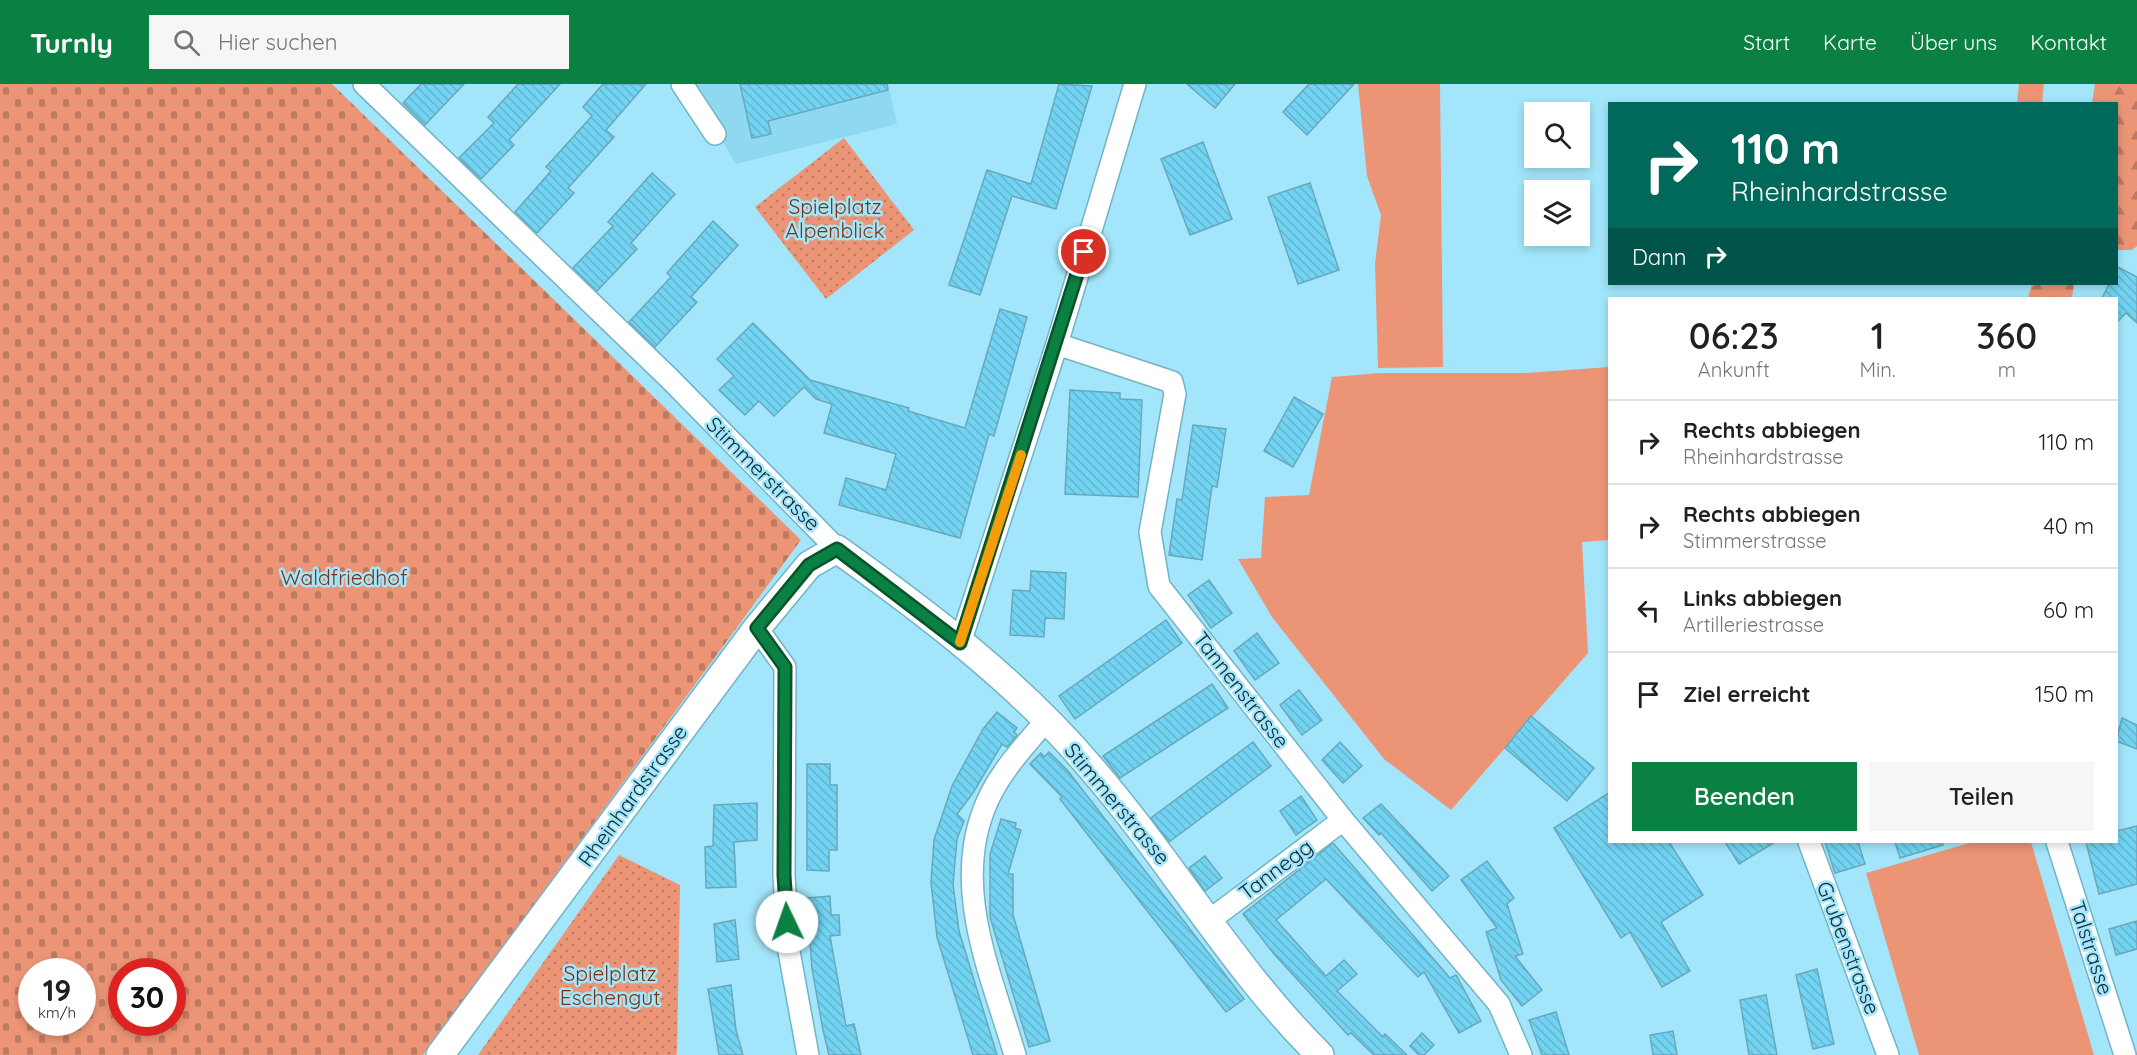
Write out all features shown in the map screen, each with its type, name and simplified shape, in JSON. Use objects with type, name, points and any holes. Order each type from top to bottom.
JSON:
[{"type":"street","name":"Stimmerstrasse","points":[[364,84],[670,379],[837,549],[960,643],[1046,721],[1090,766],[1130,814],[1265,994],[1320,1055]]},
{"type":"street","points":[[682,84],[715,134]]},
{"type":"street","points":[[960,643],[1057,344],[1136,84]]},
{"type":"street","name":"Tannenstrasse","points":[[1057,344],[1172,382],[1175,394],[1150,532],[1159,586],[1343,820],[1499,1004],[1521,1055]]},
{"type":"street","name":"Rheinhardstrasse","points":[[440,1055],[757,628],[809,565],[837,549]]},
{"type":"street","points":[[757,628],[785,667],[784,875],[788,946],[808,1055]]},
{"type":"street","points":[[1015,1055],[975,921],[970,881],[974,840],[988,801],[1018,752],[1046,721]]},
{"type":"street","name":"Tannegg","points":[[1210,920],[1343,820]]},
{"type":"street","name":"Grubenstrasse","points":[[1809,843],[1888,1055]]},
{"type":"street","name":"Talstrasse","points":[[2057,843],[2125,1055]]},
{"type":"shaded area","points":[[689,84],[888,84],[897,124],[736,164]]},
{"type":"green space","name":"Waldfriedhof","points":[[0,84],[332,84],[801,540],[423,1055],[0,1055]]},
{"type":"green space","points":[[1358,84],[1440,84],[1443,367],[1378,368],[1375,264],[1381,215],[1367,176]]},
{"type":"green space","points":[[2019,84],[2044,84],[2042,102],[2017,102]]},
{"type":"green space","points":[[2095,84],[2137,84],[2137,246],[2132,250],[2118,250],[2118,102],[2092,102]]},
{"type":"green space","name":"Spielplatz Alpenblick","points":[[844,138],[914,230],[826,299],[755,207]]},
{"type":"green space","points":[[2032,285],[2074,285],[2072,297],[2028,297]]},
{"type":"green space","points":[[1608,367],[1608,540],[1582,542],[1588,653],[1451,810],[1384,759],[1272,617],[1238,559],[1261,558],[1265,497],[1309,495],[1332,377],[1381,373],[1527,373]]},
{"type":"green space","points":[[1970,843],[2031,843],[2094,1055],[1919,1055],[1866,873]]},
{"type":"green space","name":"Spielplatz Eschengut","points":[[619,855],[680,885],[676,1055],[478,1055]]},
{"type":"building","points":[[421,84],[464,84],[425,125],[403,103]]},
{"type":"building","points":[[518,84],[560,84],[509,140],[514,145],[481,179],[459,158],[494,123],[488,117]]},
{"type":"building","points":[[603,84],[646,84],[606,130],[614,137],[568,188],[574,193],[537,233],[515,212],[551,171],[546,167],[592,116],[583,107]]},
{"type":"building","points":[[740,84],[887,84],[888,90],[768,121],[771,134],[752,138]]},
{"type":"building","points":[[1059,84],[1092,86],[1056,209],[1012,196],[980,295],[949,285],[987,170],[1031,184]]},
{"type":"building","points":[[1187,84],[1235,84],[1215,108]]},
{"type":"building","points":[[1309,84],[1354,84],[1307,135],[1283,112]]},
{"type":"building","points":[[1203,142],[1232,219],[1190,235],[1161,159]]},
{"type":"building","points":[[652,173],[675,194],[631,243],[637,249],[597,291],[573,268],[613,226],[608,222]]},
{"type":"building","points":[[1310,183],[1339,270],[1298,284],[1268,197]]},
{"type":"building","points":[[713,221],[738,245],[691,297],[697,302],[655,347],[629,322],[671,277],[667,273]]},
{"type":"building","points":[[2118,267],[2137,277],[2137,323],[2126,313],[2118,321],[2118,297],[2102,297],[2108,285],[2118,285]]},
{"type":"building","points":[[1000,309],[1027,317],[994,436],[989,434],[960,538],[839,505],[846,478],[886,490],[896,454],[824,433],[832,404],[816,399],[804,387],[774,416],[759,401],[745,415],[719,390],[734,376],[717,359],[753,323],[810,380],[909,408],[908,411],[965,428]]},
{"type":"building","points":[[1070,390],[1120,393],[1120,399],[1142,400],[1138,497],[1065,494]]},
{"type":"building","points":[[1294,397],[1323,414],[1293,467],[1264,451]]},
{"type":"building","points":[[1193,425],[1226,429],[1217,487],[1212,486],[1202,560],[1169,555],[1177,499],[1182,500]]},
{"type":"building","points":[[1031,571],[1066,573],[1064,619],[1045,618],[1044,637],[1010,635],[1013,590],[1030,591]]},
{"type":"building","points":[[1209,580],[1232,613],[1211,628],[1188,595]]},
{"type":"building","points":[[1166,620],[1182,643],[1075,719],[1059,696]]},
{"type":"building","points":[[1257,633],[1279,663],[1255,680],[1234,651]]},
{"type":"building","points":[[1212,684],[1228,708],[1120,778],[1103,756]]},
{"type":"building","points":[[1299,690],[1322,720],[1302,735],[1280,705]]},
{"type":"building","points":[[997,712],[1017,728],[1014,732],[1017,735],[1007,747],[1002,744],[973,793],[957,814],[964,821],[957,839],[953,884],[959,931],[997,1055],[973,1055],[937,937],[931,882],[934,840],[952,786],[983,729]]},
{"type":"building","points":[[1531,716],[1594,768],[1567,801],[1505,748]]},
{"type":"building","points":[[2122,718],[2137,725],[2137,749],[2118,742]]},
{"type":"building","points":[[1253,742],[1271,766],[1169,842],[1151,818]]},
{"type":"building","points":[[1340,742],[1362,766],[1343,783],[1322,760]]},
{"type":"building","points":[[1049,752],[1068,771],[1244,999],[1226,1012],[1060,799],[1062,797],[1030,764],[1041,753],[1044,757]]},
{"type":"building","points":[[807,764],[830,764],[830,785],[837,785],[837,850],[829,850],[829,871],[807,870]]},
{"type":"building","points":[[1608,793],[1608,843],[1670,843],[1703,895],[1661,922],[1690,971],[1662,987],[1630,932],[1621,938],[1554,828]]},
{"type":"building","points":[[1301,796],[1317,820],[1296,835],[1280,811]]},
{"type":"building","points":[[757,803],[757,840],[734,842],[736,887],[706,888],[705,847],[713,846],[714,805]]},
{"type":"building","points":[[1381,804],[1449,876],[1432,891],[1381,833],[1379,835],[1363,818]]},
{"type":"building","points":[[1001,819],[1016,823],[1015,828],[1021,830],[1008,874],[1013,874],[1013,915],[1050,1041],[1029,1047],[990,917],[990,854]]},
{"type":"building","points":[[2137,826],[2137,884],[2099,894],[2086,843],[2118,843],[2118,831]]},
{"type":"building","points":[[1333,843],[1450,978],[1456,975],[1481,1021],[1459,1033],[1424,972],[1418,977],[1326,879],[1276,920],[1326,976],[1344,960],[1357,974],[1337,991],[1383,1037],[1385,1034],[1407,1055],[1374,1055],[1351,1033],[1348,1035],[1274,954],[1243,914]]},
{"type":"building","points":[[1726,843],[1773,843],[1739,864]]},
{"type":"building","points":[[1825,843],[1858,843],[1865,864],[1835,873]]},
{"type":"building","points":[[1895,843],[1942,843],[1943,845],[1900,858]]},
{"type":"building","points":[[1205,856],[1222,878],[1205,891],[1189,868]]},
{"type":"building","points":[[1487,861],[1514,898],[1507,904],[1523,954],[1515,956],[1542,990],[1522,1006],[1501,980],[1486,932],[1497,928],[1461,880]]},
{"type":"building","points":[[830,896],[831,915],[839,915],[840,935],[830,936],[846,1026],[854,1024],[861,1055],[829,1055],[823,1030],[812,969],[807,898]]},
{"type":"building","points":[[735,920],[739,959],[717,962],[714,924]]},
{"type":"building","points":[[2137,921],[2137,949],[2116,955],[2109,929]]},
{"type":"building","points":[[1817,969],[1834,1044],[1813,1049],[1796,975]]},
{"type":"building","points":[[731,985],[736,1030],[743,1055],[719,1055],[708,989]]},
{"type":"building","points":[[1766,995],[1777,1055],[1749,1055],[1740,1000]]},
{"type":"building","points":[[1556,1012],[1569,1055],[1542,1055],[1529,1020]]},
{"type":"building","points":[[1673,1031],[1677,1055],[1653,1055],[1650,1035]]},
{"type":"building","points":[[1422,1033],[1434,1045],[1424,1055],[1419,1055],[1410,1046]]},
{"type":"slow traffic","points":[[960,642],[1021,455]]},
{"type":"route","points":[[787,922],[784,875],[785,667],[757,628],[809,565],[837,549],[960,643],[1057,344],[1084,252]]}]
